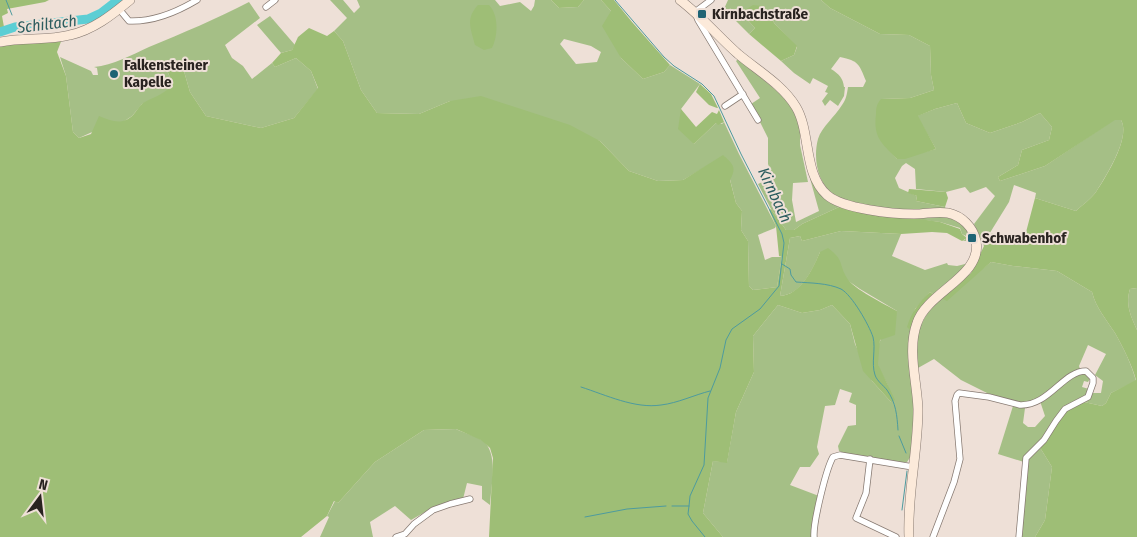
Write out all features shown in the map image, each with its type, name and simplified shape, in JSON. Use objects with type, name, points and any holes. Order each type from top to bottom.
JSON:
[{"type":"main road","points":[[0,42],[69,36],[92,27],[130,0]]},
{"type":"main road","points":[[680,0],[737,53],[779,88],[797,108],[817,181],[826,194],[841,204],[915,214],[949,214],[965,222],[974,233],[976,253],[971,265],[962,276],[922,310],[913,337],[918,410],[908,515],[909,537]]},
{"type":"street","points":[[119,9],[129,21],[139,21],[167,14],[197,0]]},
{"type":"street","points":[[266,7],[275,0]]},
{"type":"street","points":[[711,0],[695,12],[702,28],[758,120]]},
{"type":"street","points":[[725,106],[743,94]]},
{"type":"street","points":[[933,537],[954,482],[960,459],[956,395],[959,393],[975,394],[1020,405],[1028,405],[1054,391],[1079,371],[1086,371],[1093,378],[1088,397],[1065,410],[1044,440],[1026,458],[1019,537]]},
{"type":"street","points":[[814,537],[823,486],[833,457],[840,455],[913,467]]},
{"type":"street","points":[[870,459],[866,493],[856,518],[896,537]]},
{"type":"street","points":[[396,537],[405,534],[414,524],[433,510],[470,499]]},
{"type":"green space","points":[[0,0],[49,0],[7,9],[8,13],[2,16],[4,27],[0,28]]},
{"type":"green space","points":[[330,0],[343,0],[354,13],[360,7],[357,0],[495,0],[500,6],[520,2],[531,11],[535,0],[551,0],[559,8],[578,7],[584,0],[601,0],[611,11],[621,58],[643,79],[664,72],[670,65],[700,84],[681,109],[694,144],[716,123],[722,124],[724,122],[776,226],[758,235],[765,260],[772,257],[782,257],[777,287],[753,290],[749,286],[748,241],[741,230],[742,211],[736,203],[724,156],[683,180],[658,181],[629,171],[600,141],[450,101],[419,114],[377,113],[361,90],[343,41],[334,31],[347,18]],"holes":[[[564,39],[591,46],[601,52],[597,62],[576,64],[560,44]]]},
{"type":"green space","points":[[551,0],[584,0],[578,7],[559,8]]},
{"type":"green space","points":[[601,0],[614,0],[670,65],[664,72],[643,79],[621,58],[602,26],[611,11]]},
{"type":"green space","points":[[728,0],[821,0],[830,8],[880,34],[909,35],[930,46],[931,75],[934,90],[910,98],[882,99],[890,151],[897,159],[936,149],[917,116],[957,103],[966,123],[990,133],[1022,122],[1040,113],[1052,127],[1049,140],[1022,150],[1018,165],[998,177],[1000,181],[1045,166],[1115,119],[1121,120],[1123,127],[1120,146],[1111,167],[1096,192],[1076,211],[1035,198],[1036,193],[1014,185],[1009,202],[988,236],[981,239],[974,224],[995,196],[986,187],[970,193],[965,187],[946,192],[916,189],[915,169],[906,163],[895,178],[899,188],[917,196],[916,201],[945,207],[946,209],[888,209],[844,200],[834,195],[824,184],[818,170],[816,154],[818,139],[822,130],[844,101],[848,87],[863,87],[866,81],[860,67],[851,60],[840,57],[831,69],[842,79],[845,87],[844,96],[838,106],[830,100],[825,106],[822,101],[828,93],[825,92],[828,86],[813,78],[810,84],[781,61],[794,55],[797,47],[775,24],[765,10],[743,15],[755,28],[749,34],[724,9]]},
{"type":"green space","points":[[821,0],[1137,0],[1137,288],[1130,289],[1128,300],[1129,310],[1137,330],[1137,537],[1035,537],[1045,520],[1052,467],[1039,446],[1069,408],[1084,402],[1102,406],[1106,403],[1111,393],[1136,380],[1124,350],[1099,308],[1092,292],[1057,271],[991,262],[947,301],[941,298],[971,273],[984,246],[983,243],[1019,241],[1025,236],[1035,198],[1076,211],[1092,197],[1106,177],[1116,157],[1123,136],[1121,120],[1115,120],[1045,166],[1000,181],[998,177],[1018,165],[1022,150],[1049,140],[1052,127],[1040,113],[1022,122],[990,133],[966,123],[957,103],[918,116],[936,149],[905,159],[897,159],[877,135],[876,109],[881,99],[910,98],[934,90],[931,75],[930,46],[909,35],[880,34],[830,8]]},
{"type":"green space","points":[[249,2],[260,18],[225,45],[232,58],[243,66],[252,79],[272,63],[275,67],[296,58],[311,71],[318,89],[294,118],[261,128],[206,116],[190,92],[181,61],[164,63],[171,80],[170,87],[163,95],[142,104],[132,116],[123,122],[114,122],[79,138],[73,132],[66,76],[60,57],[91,71],[93,75],[98,75],[97,68],[94,67],[122,59]]},
{"type":"green space","points":[[478,5],[489,5],[495,14],[496,20],[496,32],[492,48],[484,50],[475,45],[470,24],[471,15]]},
{"type":"green space","points":[[753,5],[761,6],[775,24],[797,46],[794,55],[781,61],[749,34],[755,28],[743,15],[743,11]]},
{"type":"green space","points":[[270,16],[295,45],[292,50],[281,53],[257,25]]},
{"type":"green space","points":[[309,28],[327,36],[334,31],[343,41],[361,90],[377,113],[419,114],[450,101],[481,96],[570,125],[600,141],[629,171],[658,181],[683,180],[723,155],[733,166],[730,180],[736,203],[742,211],[741,230],[748,241],[749,286],[753,290],[777,287],[782,257],[779,256],[776,226],[769,210],[771,209],[786,230],[794,230],[802,224],[839,207],[940,222],[960,229],[967,238],[962,241],[947,233],[932,232],[901,234],[841,231],[802,241],[800,236],[790,238],[780,296],[794,291],[800,286],[810,273],[820,252],[828,248],[839,259],[844,273],[855,287],[897,311],[895,335],[880,340],[878,364],[895,400],[891,402],[863,371],[850,324],[832,305],[820,310],[802,313],[778,305],[753,336],[754,372],[736,412],[727,463],[713,461],[703,513],[723,537],[489,537],[493,458],[490,448],[481,440],[456,429],[424,430],[375,462],[338,503],[334,501],[327,516],[301,537],[0,537],[0,45],[62,39],[57,52],[66,76],[73,132],[79,138],[91,134],[99,116],[112,121],[125,120],[133,115],[143,103],[167,90],[170,87],[171,80],[164,63],[181,61],[190,92],[206,116],[261,128],[294,118],[318,88],[311,71],[296,58],[275,67],[272,63],[281,53],[292,50],[298,37]]},
{"type":"green space","points":[[739,58],[779,93],[795,110],[808,182],[793,183],[792,200],[796,222],[819,211],[808,166],[832,203],[839,207],[802,224],[794,230],[786,230],[771,209],[758,184],[773,177],[768,164],[768,138],[751,104],[760,98],[736,61]]},
{"type":"green space","points":[[700,84],[711,94],[718,108],[709,105],[696,92]]},
{"type":"green space","points":[[681,109],[696,127],[712,112],[717,114],[719,110],[724,122],[718,125],[716,123],[694,144],[678,129]]},
{"type":"green space","points":[[909,189],[946,192],[948,198],[945,207],[916,201],[917,196],[908,193]]},
{"type":"green space","points":[[933,215],[956,220],[961,223],[972,238],[968,241],[962,241],[965,240],[966,236],[962,234],[960,228],[940,222],[909,217]]},
{"type":"green space","points":[[841,231],[901,234],[892,256],[925,270],[947,263],[948,265],[957,266],[969,263],[934,295],[930,292],[915,309],[911,331],[915,395],[911,456],[907,462],[901,462],[847,454],[839,451],[838,446],[848,426],[856,425],[856,405],[849,402],[852,393],[840,389],[835,405],[825,406],[817,447],[819,454],[810,467],[800,467],[790,485],[819,496],[812,537],[723,537],[703,513],[713,461],[727,462],[736,412],[754,372],[753,336],[778,305],[802,313],[820,310],[832,305],[850,324],[855,344],[872,381],[891,402],[888,386],[878,365],[877,351],[882,337],[897,311],[847,280],[820,252],[810,273],[800,286],[787,295],[780,296],[790,238],[800,236],[802,241]]},
{"type":"green space","points":[[992,233],[1021,239],[1019,241],[984,243],[984,246],[983,243]]},
{"type":"green space","points":[[991,262],[1057,271],[1092,292],[1099,308],[1124,350],[1136,381],[1111,393],[1106,403],[1102,406],[1084,402],[1092,393],[1101,393],[1103,381],[1095,375],[1106,354],[1088,345],[1079,366],[1080,369],[1039,399],[1023,404],[997,398],[961,380],[934,359],[918,368],[916,345],[919,330],[925,317],[944,296]]},
{"type":"green space","points":[[1137,288],[1137,330],[1129,310],[1128,300],[1130,289]]},
{"type":"green space","points":[[930,292],[934,295],[911,331],[907,327],[913,312]]},
{"type":"green space","points":[[1084,372],[1091,377],[1088,382],[1084,381],[1082,387],[1089,389],[1087,396],[1050,429],[1024,462],[998,454],[1013,406],[1025,408],[1023,423],[1028,427],[1035,427],[1045,416],[1040,401],[1071,377]]},
{"type":"green space","points":[[456,429],[482,440],[491,452],[493,470],[490,505],[482,499],[482,486],[467,483],[463,499],[432,508],[411,520],[395,506],[370,522],[373,537],[320,537],[329,517],[327,516],[335,501],[338,503],[375,462],[424,430]]},
{"type":"green space","points":[[1039,446],[1052,467],[1045,520],[1035,537],[1022,537],[1026,462]]},
{"type":"waterway","points":[[6,0],[12,15]]},
{"type":"waterway","name":"Schiltach","points":[[0,32],[15,27],[88,19],[101,13],[118,0]]},
{"type":"waterway","name":"Kirnbach","points":[[615,0],[664,57],[674,66],[702,84],[714,96],[782,234],[784,243],[779,286],[760,309],[732,329],[726,340],[720,368],[708,398],[704,465],[690,496],[688,514],[705,537]]},
{"type":"waterway","points":[[782,264],[790,269],[791,275],[796,282],[836,287],[845,292],[855,304],[873,337],[873,366],[875,375],[887,390],[894,404],[898,430]]},
{"type":"waterway","points":[[581,387],[631,403],[651,406],[674,403],[710,391]]},
{"type":"waterway","points":[[899,436],[906,453]]},
{"type":"waterway","points":[[902,510],[907,471]]},
{"type":"waterway","points":[[585,517],[627,509],[666,506]]},
{"type":"waterway","points":[[672,506],[689,506]]},
{"type":"place","name":"Kirnbachstraße","points":[[702,14]]},
{"type":"place","name":"Falkensteiner Kapelle","points":[[114,74]]},
{"type":"place","name":"Schwabenhof","points":[[972,238]]}]
